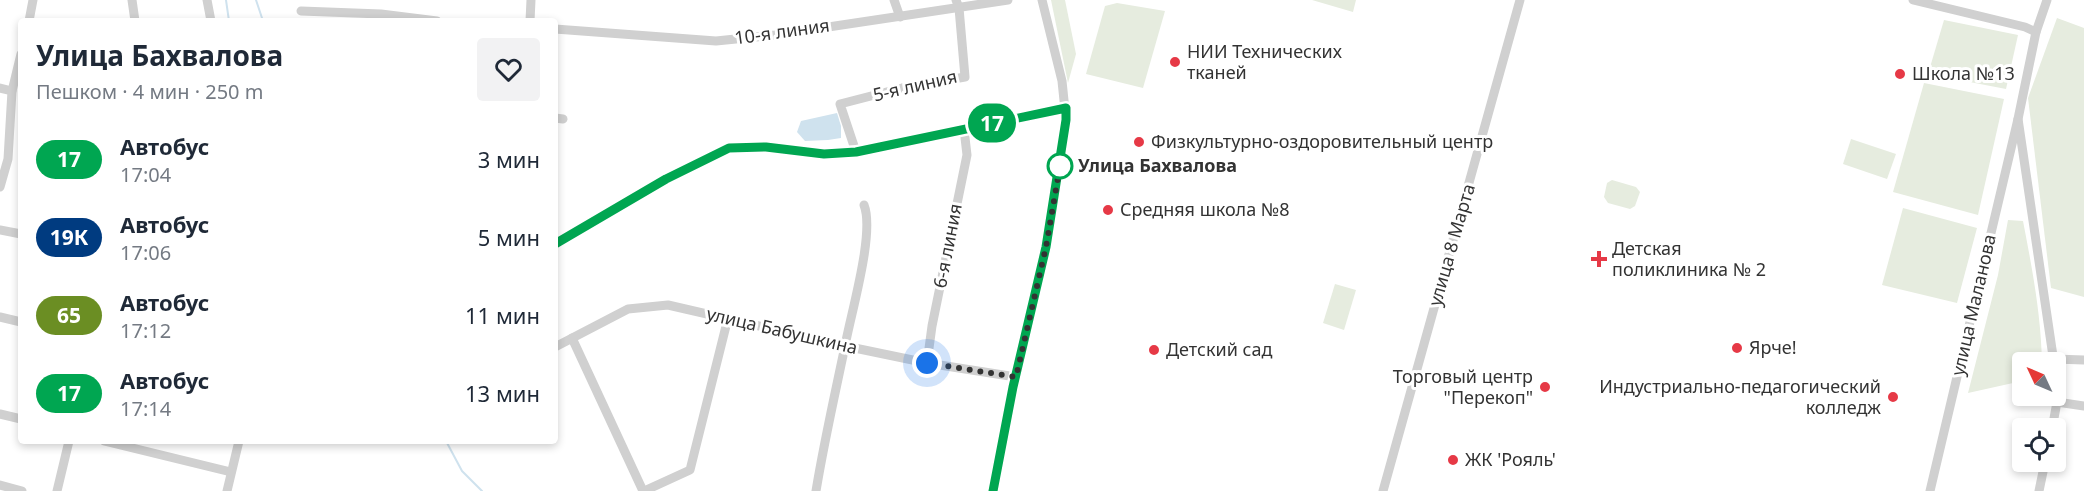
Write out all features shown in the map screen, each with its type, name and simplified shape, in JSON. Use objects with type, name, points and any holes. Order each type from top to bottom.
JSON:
[{"type":"street","points":[[29,18],[33,0]]},
{"type":"street","points":[[132,0],[135,18]]},
{"type":"street","points":[[207,0],[210,18]]},
{"type":"street","points":[[530,18],[531,0]]},
{"type":"street","points":[[894,0],[900,16]]},
{"type":"street","name":"10-я линия","points":[[558,29],[651,38],[716,41],[775,35],[900,16],[957,4],[1008,0]]},
{"type":"street","points":[[993,491],[1046,247],[1066,120],[1062,81],[1042,0]]},
{"type":"street","name":"улица 8 Марта","points":[[1383,491],[1520,0]]},
{"type":"street","points":[[1913,0],[2025,27],[2036,32]]},
{"type":"street","name":"улица Маланова","points":[[1930,491],[2018,119],[2036,32],[2047,0]]},
{"type":"street","name":"5-я линия","points":[[856,152],[840,104],[902,88],[964,77],[957,4]]},
{"type":"street","points":[[301,11],[381,14],[413,18]]},
{"type":"street","points":[[0,187],[8,159],[12,91],[18,66]]},
{"type":"street","points":[[0,88],[12,91]]},
{"type":"street","points":[[558,242],[666,179],[729,148],[766,147],[824,154],[856,152],[1066,108]]},
{"type":"street","name":"улица Маланова","points":[[2018,119],[2052,352]]},
{"type":"street","name":"6-я линия","points":[[927,363],[932,326],[967,155],[964,129]]},
{"type":"street","points":[[816,491],[844,346],[856,299],[866,239],[867,214],[864,205]]},
{"type":"street","points":[[0,230],[18,233]]},
{"type":"street","name":"улица Бабушкина","points":[[558,345],[628,309],[668,305],[844,346],[927,363],[1016,377]]},
{"type":"street","points":[[0,317],[18,321]]},
{"type":"street","points":[[572,338],[643,491],[690,470],[728,318]]},
{"type":"street","points":[[2066,362],[2084,360]]},
{"type":"street","points":[[2066,403],[2084,406]]},
{"type":"street","points":[[0,414],[18,419]]},
{"type":"street","points":[[57,491],[68,444]]},
{"type":"street","points":[[116,444],[231,472]]},
{"type":"street","points":[[227,491],[238,444]]},
{"type":"street","points":[[2039,491],[2043,472]]},
{"type":"street","points":[[0,485],[22,491]]},
{"type":"shaded area","points":[[1051,0],[1065,0],[1076,54],[1068,83]]},
{"type":"shaded area","points":[[1312,0],[1356,0],[1353,12]]},
{"type":"shaded area","points":[[1117,3],[1165,11],[1143,88],[1086,74],[1105,6]]},
{"type":"shaded area","points":[[2057,18],[2084,28],[2084,297],[2051,288],[2028,98]]},
{"type":"shaded area","points":[[1944,20],[2018,35],[2006,89],[1928,74]]},
{"type":"shaded area","points":[[1924,83],[2004,99],[1978,215],[1893,192]]},
{"type":"shaded area","points":[[1851,139],[1896,154],[1887,179],[1843,164]]},
{"type":"shaded area","points":[[1612,180],[1636,187],[1640,192],[1635,206],[1630,209],[1608,203],[1604,197],[1607,183]]},
{"type":"shaded area","points":[[1903,208],[1977,228],[1957,303],[1882,285]]},
{"type":"shaded area","points":[[2008,220],[2023,221],[2038,309],[2041,352],[2012,352],[2012,383],[1968,393],[1998,275]]},
{"type":"shaded area","points":[[1335,284],[1356,290],[1344,330],[1323,323]]},
{"type":"water","points":[[837,113],[841,126],[841,138],[805,141],[797,132],[801,121]]},
{"type":"waterway","points":[[226,0],[229,18]]},
{"type":"waterway","points":[[256,0],[262,18]]},
{"type":"waterway","points":[[448,444],[462,471],[482,491]]},
{"type":"bus line","name":"17","points":[[558,242],[666,179],[729,148],[766,147],[824,154],[856,152],[1066,108],[1057,184],[1046,247],[1013,387],[993,491]]},
{"type":"place","name":"НИИ Технических тканей","points":[[1175,62]]},
{"type":"place","name":"Школа №13","points":[[1900,74]]},
{"type":"place","name":"Физкультурно-оздоровительный центр","points":[[1139,142]]},
{"type":"place","name":"Улица Бахвалова","points":[[1060,166]]},
{"type":"place","name":"Средняя школа №8","points":[[1108,210]]},
{"type":"place","name":"Детская поликлиника № 2","points":[[1599,259]]},
{"type":"place","name":"Ярче!","points":[[1737,348]]},
{"type":"place","name":"Детский сад","points":[[1154,350]]},
{"type":"place","name":"Торговый центр \"Перекоп\"","points":[[1545,387]]},
{"type":"place","name":"Индустриально-педагогический колледж","points":[[1893,397]]},
{"type":"place","name":"ЖК 'Рояль'","points":[[1453,460]]},
{"type":"route","points":[[927,363],[1016,377],[1046,247],[1060,166]]}]
